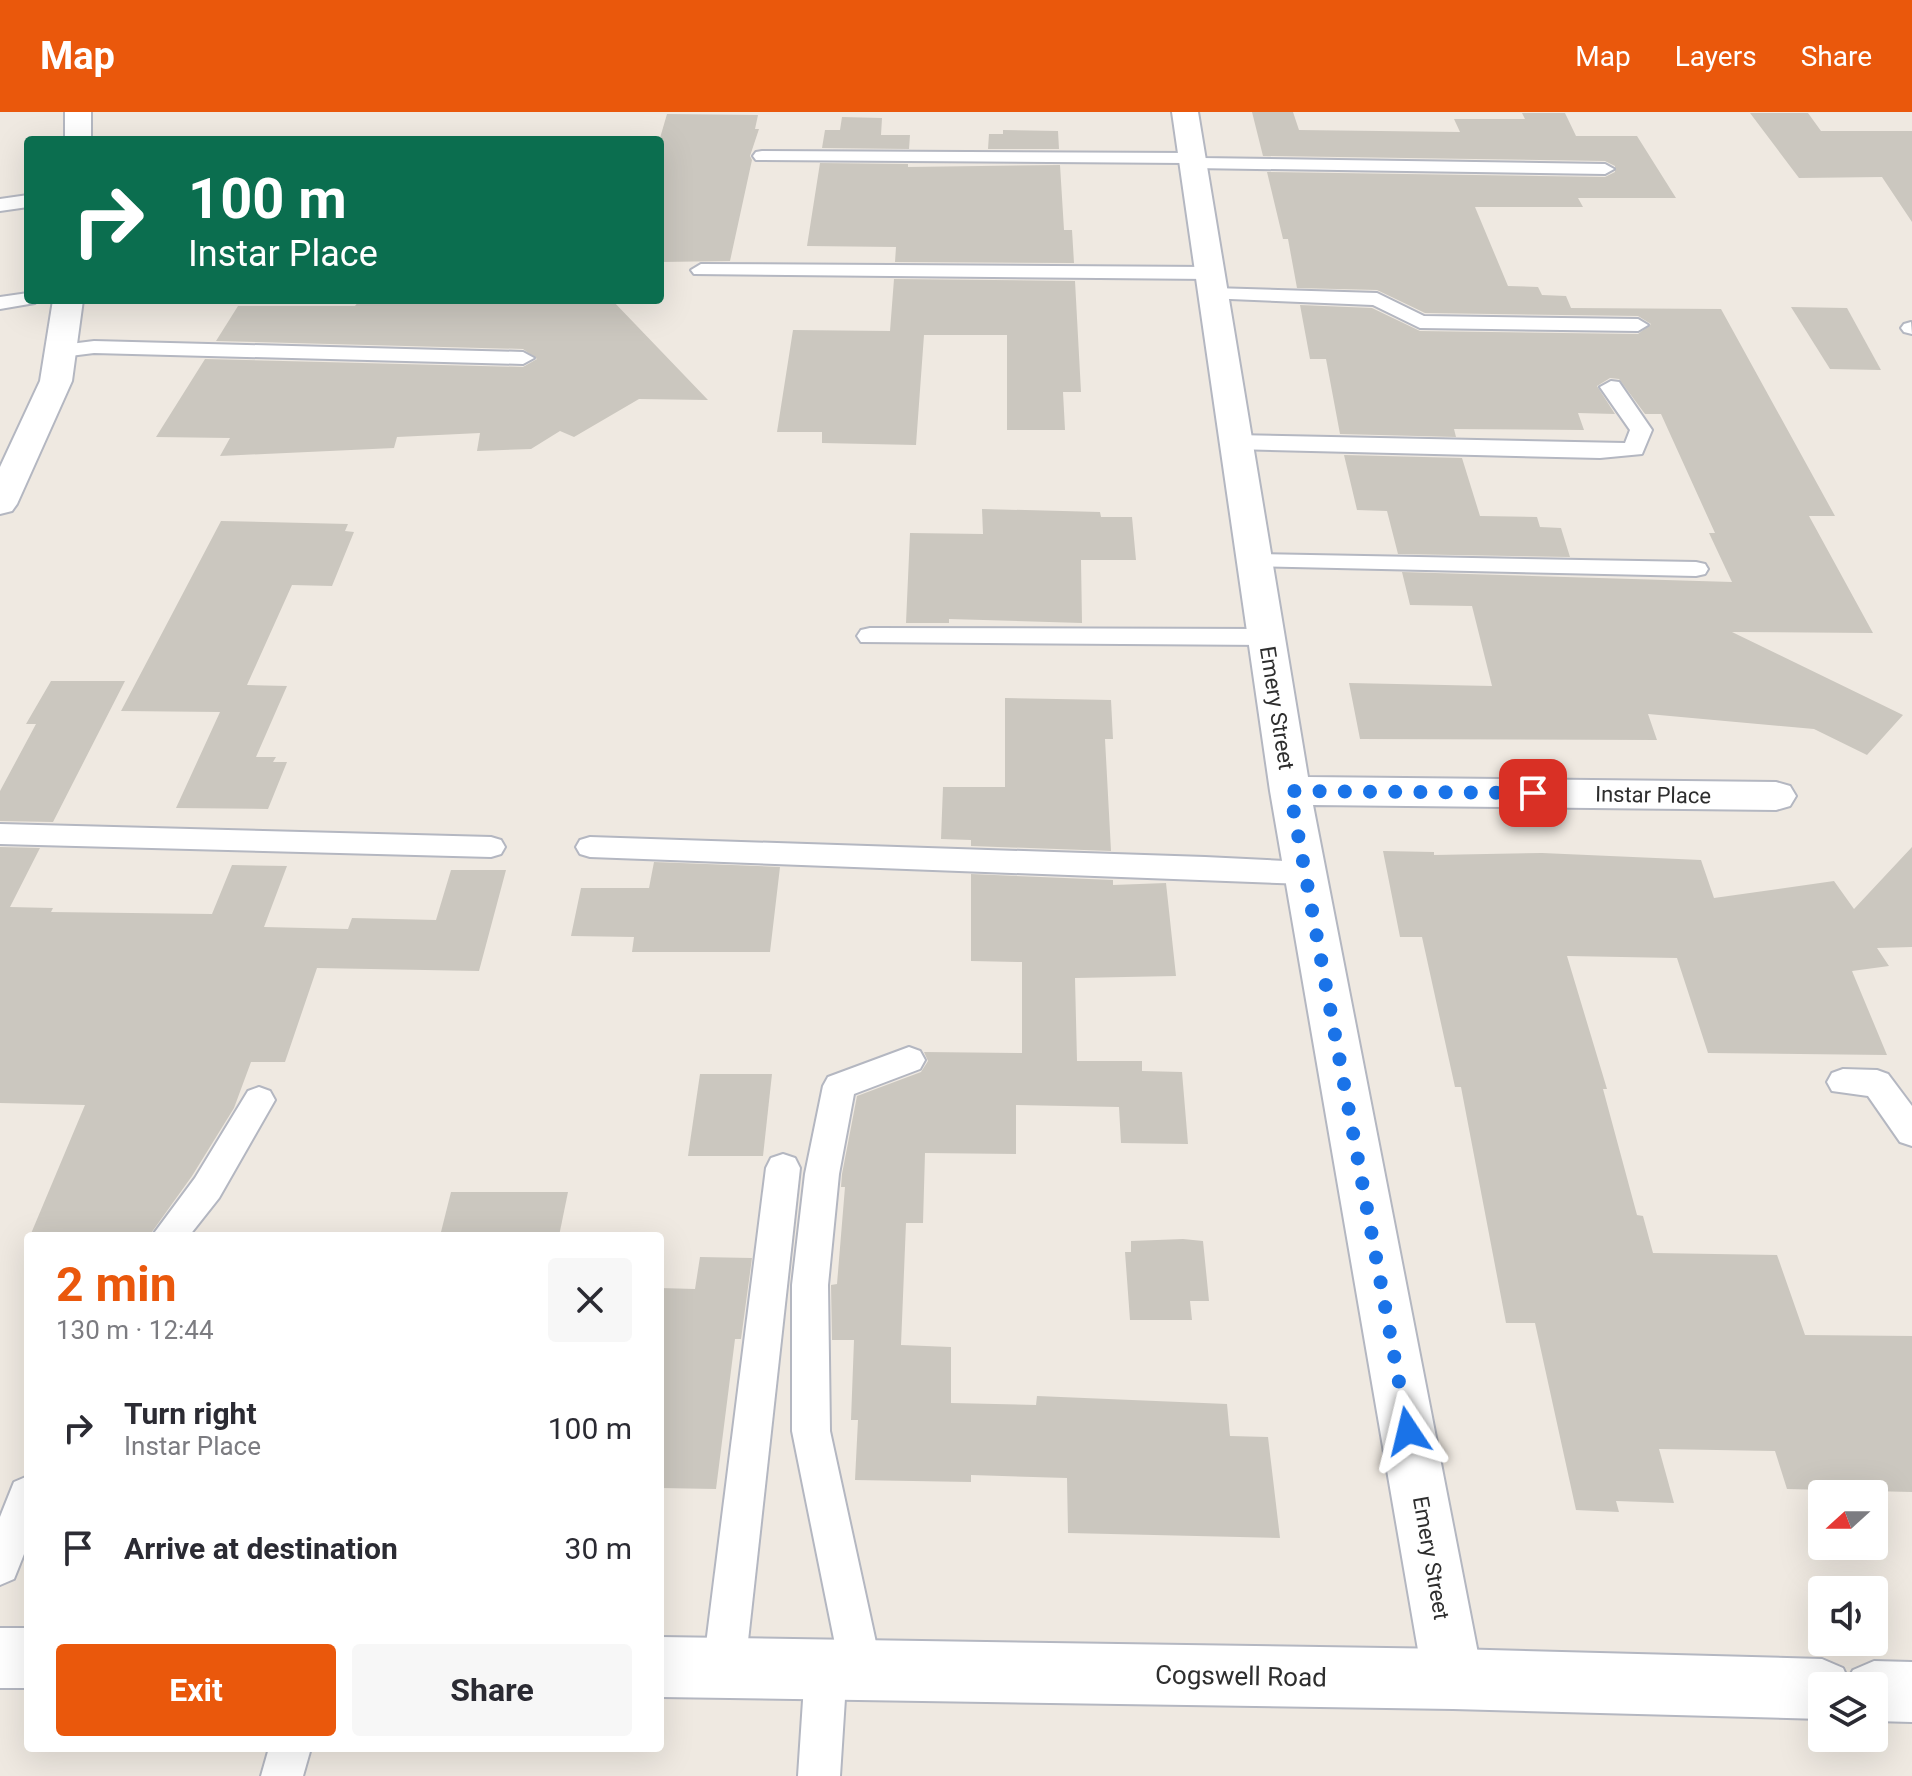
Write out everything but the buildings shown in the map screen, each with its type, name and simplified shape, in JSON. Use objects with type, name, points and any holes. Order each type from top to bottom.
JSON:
[{"type":"street","points":[[78,112],[78,136]]},
{"type":"street","name":"Emery Street","points":[[1185,112],[1290,791],[1453,1679]]},
{"type":"street","points":[[0,504],[56,381],[68,304]]},
{"type":"street","name":"Instar Place","points":[[1290,791],[1776,796]]},
{"type":"street","points":[[0,1658],[24,1658]]},
{"type":"street","name":"Cogswell Road","points":[[664,1667],[1453,1679],[1808,1689]]},
{"type":"street","points":[[1888,1691],[1912,1692]]},
{"type":"lane","points":[[762,156],[1192,160],[1605,169]]},
{"type":"lane","points":[[0,205],[24,202]]},
{"type":"lane","points":[[701,270],[1211,283],[1377,299],[1420,322],[1638,325]]},
{"type":"lane","points":[[0,303],[24,300]]},
{"type":"lane","points":[[62,351],[94,347],[523,358]]},
{"type":"lane","points":[[1234,442],[1600,451],[1634,449],[1641,430],[1611,387]]},
{"type":"lane","points":[[1254,561],[1696,569]]},
{"type":"lane","points":[[870,636],[1266,637]]},
{"type":"lane","points":[[0,834],[491,847]]},
{"type":"lane","points":[[590,847],[1189,866],[1305,873]]},
{"type":"lane","points":[[819,1776],[844,1670],[811,1431],[810,1285],[822,1174],[839,1086],[909,1060]]},
{"type":"lane","points":[[1843,1082],[1877,1083],[1912,1132]]},
{"type":"lane","points":[[172,1232],[207,1188],[259,1100]]},
{"type":"lane","points":[[724,1668],[783,1168]]},
{"type":"lane","points":[[0,1565],[24,1505]]},
{"type":"lane","points":[[282,1776],[289,1752]]},
{"type":"route","points":[[1408,1431],[1290,791],[1533,793]]}]
